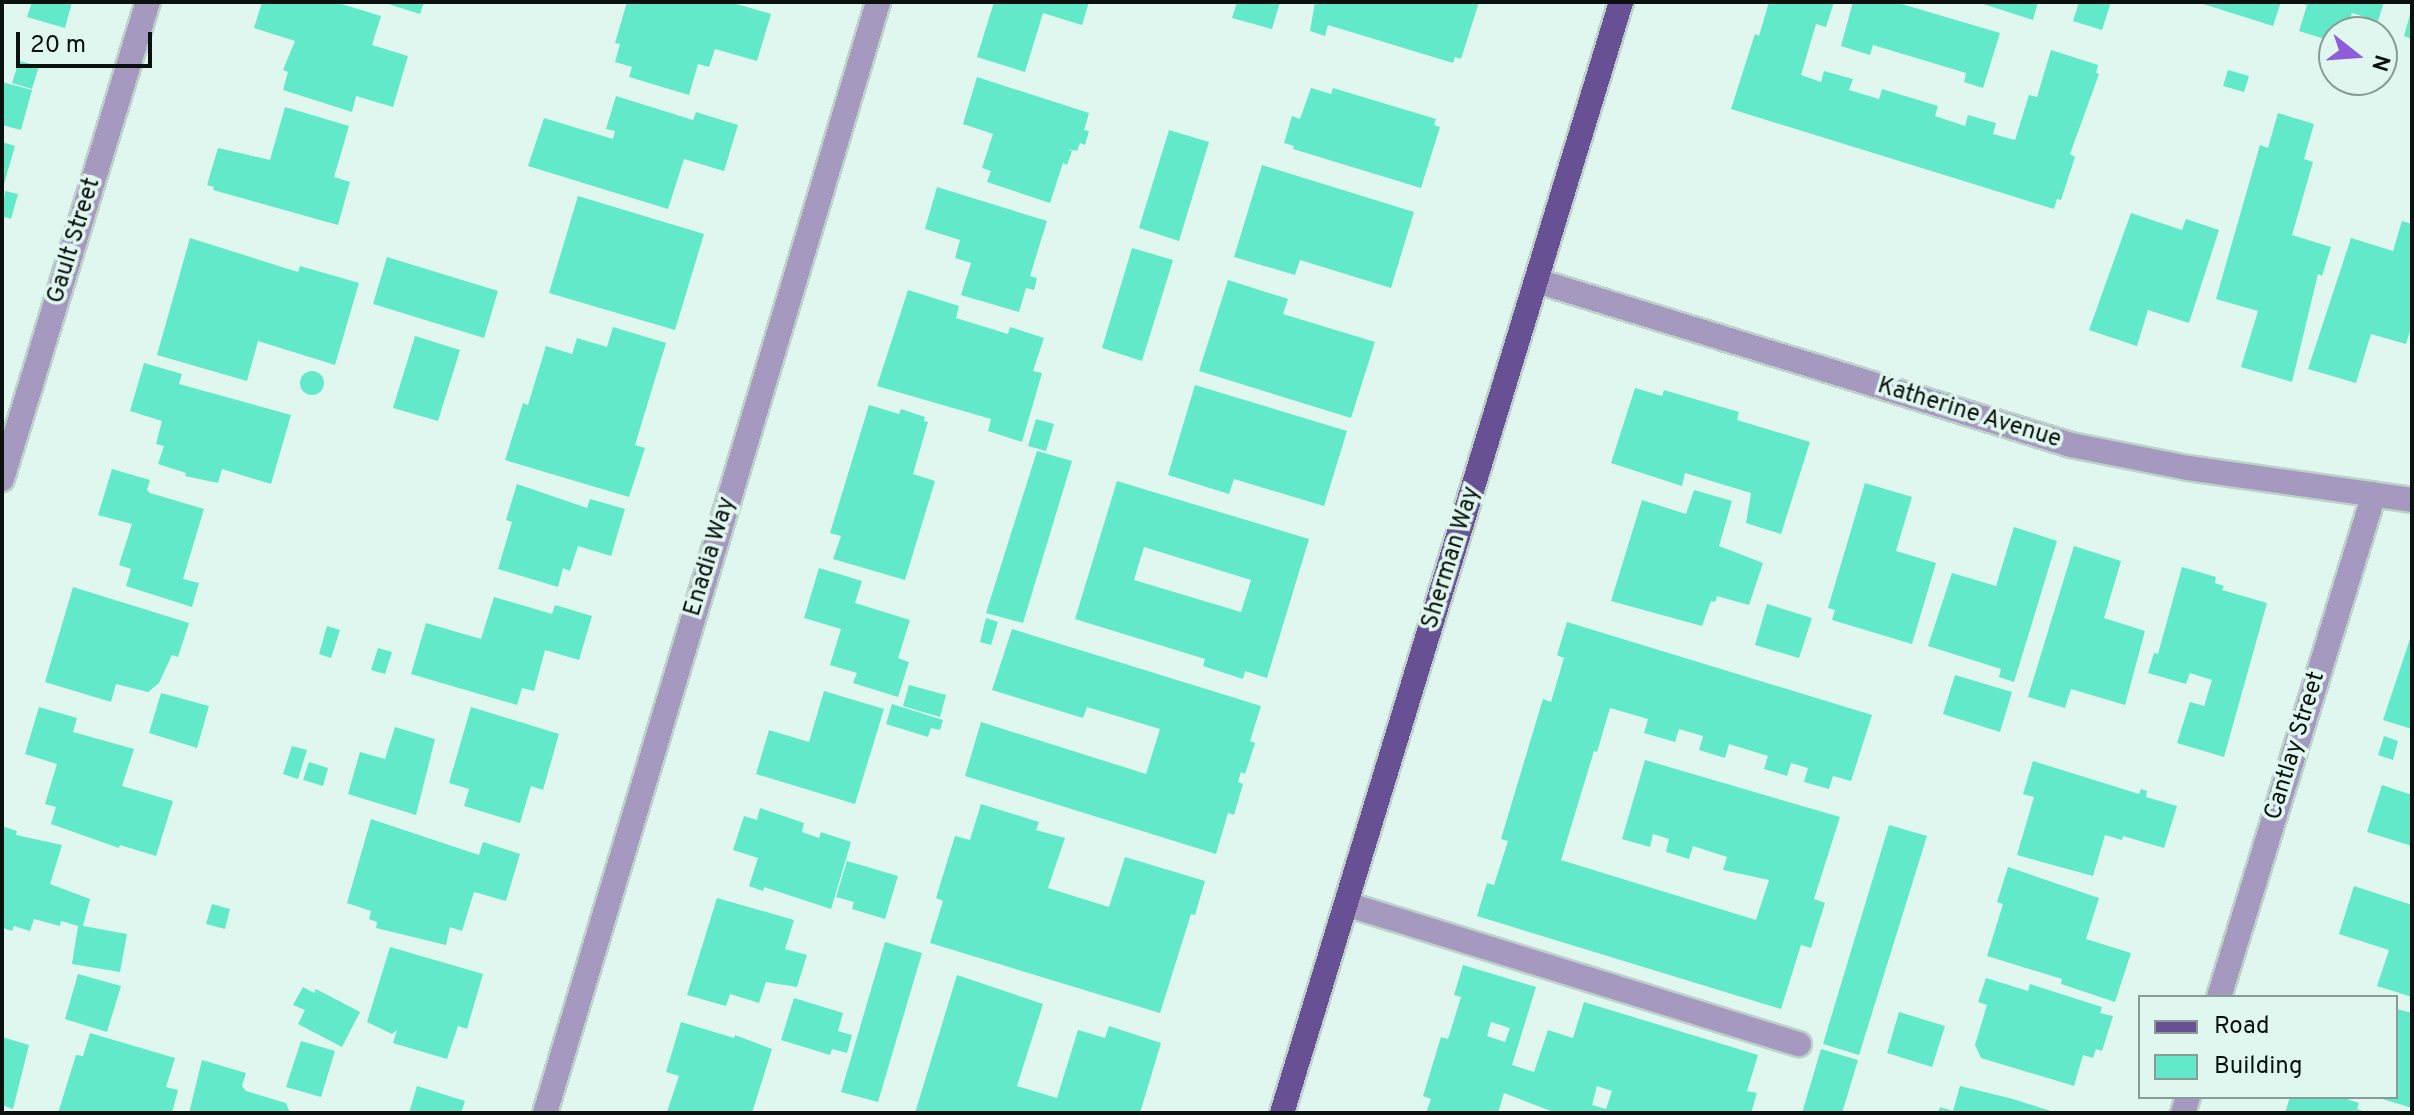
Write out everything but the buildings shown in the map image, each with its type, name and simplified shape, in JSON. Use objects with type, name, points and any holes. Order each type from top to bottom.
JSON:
[{"type":"main road","name":"Sherman Way","points":[[1282,1113],[1621,2]]},
{"type":"street","name":"Gault Street","points":[[2,479],[148,2]]},
{"type":"street","name":"Enadia Way","points":[[545,1113],[878,2]]},
{"type":"street","name":"Katherine Avenue","points":[[1537,281],[2071,445],[2188,468],[2412,500]]},
{"type":"street","name":"Cantlay Street","points":[[2220,995],[2374,494]]},
{"type":"street","points":[[1346,904],[1799,1044]]}]
